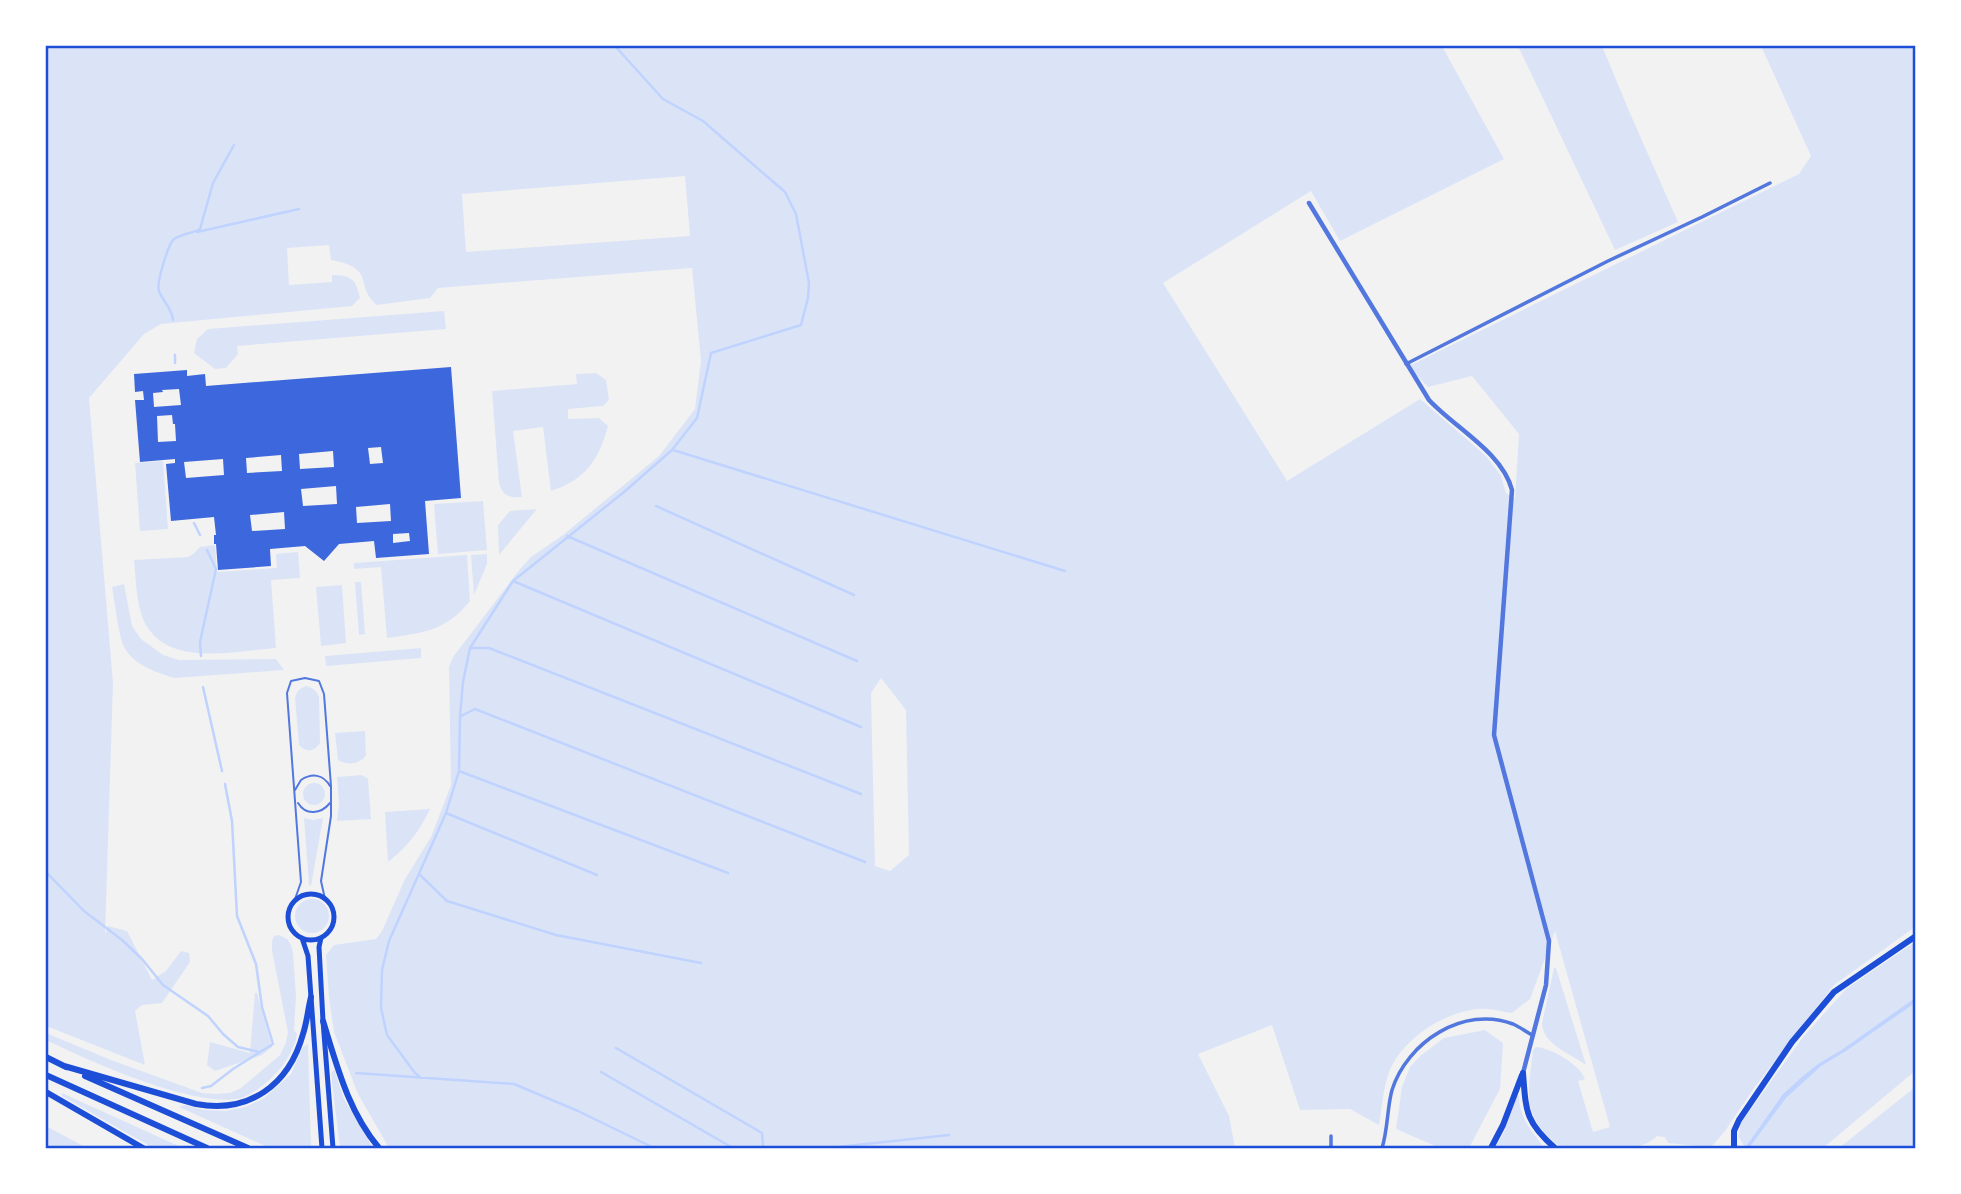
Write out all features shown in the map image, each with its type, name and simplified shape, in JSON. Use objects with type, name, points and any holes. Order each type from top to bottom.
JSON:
[{"type":"main road","points":[[310,894],[325,899],[334,912],[330,931],[314,940],[302,938],[293,931],[288,918],[294,902],[310,894]]},
{"type":"main road","points":[[1734,1149],[1732,1142],[1738,1120],[1792,1042],[1834,992],[1916,936]]},
{"type":"main road","points":[[302,938],[308,956],[322,1149]]},
{"type":"main road","points":[[321,938],[319,947],[323,1021],[333,1147]]},
{"type":"main road","points":[[64,1066],[213,1108],[248,1102],[269,1088],[293,1060],[303,1035],[311,997]]},
{"type":"main road","points":[[323,1021],[343,1089],[367,1134],[379,1149]]},
{"type":"main road","points":[[46,1058],[248,1149]]},
{"type":"main road","points":[[1492,1149],[1523,1073]]},
{"type":"main road","points":[[1523,1073],[1526,1111],[1532,1126],[1555,1149]]},
{"type":"main road","points":[[46,1075],[207,1149]]},
{"type":"main road","points":[[46,1092],[143,1149]]},
{"type":"street","points":[[1406,364],[1608,261],[1770,183]]},
{"type":"street","points":[[1309,204],[1429,400],[1439,412],[1499,463],[1512,490],[1494,735],[1549,941],[1546,985],[1523,1073]]},
{"type":"street","points":[[1382,1149],[1392,1091],[1404,1064],[1411,1054],[1443,1029],[1475,1019],[1492,1020],[1513,1024],[1532,1035]]},
{"type":"street","points":[[1331,1136],[1331,1149]]},
{"type":"lane","points":[[294,902],[301,882],[287,693],[292,681],[305,678],[318,681],[324,694],[331,786],[331,816],[321,881],[325,899]]},
{"type":"lane","points":[[295,792],[301,779],[314,775],[321,776],[331,786]]},
{"type":"lane","points":[[296,801],[301,808],[309,812],[325,809],[331,802]]},
{"type":"shaded area","points":[[46,46],[1442,46],[1504,159],[1340,241],[1311,191],[1163,283],[1287,481],[1420,399],[1486,456],[1501,476],[1506,493],[1515,499],[1519,434],[1472,376],[1428,387],[1406,364],[1413,364],[1799,174],[1811,156],[1761,46],[1915,46],[1915,927],[1834,985],[1713,1145],[1709,1147],[1668,1143],[1665,1137],[1657,1136],[1633,1147],[1571,1149],[1555,1143],[1537,1124],[1529,1094],[1533,1050],[1536,1047],[1556,1054],[1582,1073],[1585,1079],[1578,1081],[1593,1132],[1610,1127],[1555,931],[1530,999],[1512,1013],[1484,1009],[1453,1015],[1426,1029],[1404,1049],[1389,1072],[1379,1125],[1350,1109],[1300,1110],[1272,1025],[1198,1054],[1229,1116],[1235,1148],[389,1148],[358,1094],[334,1032],[326,955],[334,945],[376,939],[405,879],[431,837],[451,785],[449,667],[453,657],[531,557],[563,535],[659,456],[695,409],[701,361],[692,268],[438,288],[430,298],[377,305],[370,298],[360,273],[345,263],[331,260],[329,245],[287,248],[289,285],[332,282],[332,275],[344,276],[352,279],[360,298],[352,306],[161,324],[144,334],[89,398],[113,683],[105,935],[108,926],[127,931],[152,980],[166,971],[181,951],[189,953],[190,962],[162,1003],[142,1005],[135,1011],[145,1065],[46,1026]],"holes":[[[685,176],[690,236],[466,252],[462,194]],[[881,678],[906,710],[909,855],[890,871],[875,866],[871,693]]]},
{"type":"shaded area","points":[[1518,46],[1602,46],[1678,222],[1615,250]]},
{"type":"shaded area","points":[[444,311],[446,329],[237,346],[238,354],[226,368],[215,369],[194,353],[197,339],[208,329]]},
{"type":"shaded area","points":[[596,373],[606,380],[609,400],[603,406],[568,409],[568,419],[599,418],[608,426],[600,449],[589,467],[573,481],[551,491],[543,427],[513,431],[522,497],[510,496],[502,491],[499,483],[492,391],[577,384],[576,374]]},
{"type":"shaded area","points":[[163,461],[168,529],[140,531],[135,463]]},
{"type":"shaded area","points":[[483,501],[487,550],[438,554],[434,504]]},
{"type":"shaded area","points":[[537,509],[499,555],[498,525],[510,511]]},
{"type":"shaded area","points":[[215,545],[217,572],[277,568],[276,554],[298,552],[300,578],[271,580],[276,648],[221,653],[184,651],[167,645],[153,635],[143,619],[134,560],[188,557],[200,547]]},
{"type":"shaded area","points":[[487,554],[487,564],[474,595],[471,555]]},
{"type":"shaded area","points":[[467,555],[470,601],[461,611],[433,629],[387,638],[381,567],[354,569],[354,563]]},
{"type":"shaded area","points":[[355,582],[361,582],[365,634],[359,635]]},
{"type":"shaded area","points":[[124,584],[132,626],[141,639],[163,655],[179,660],[276,659],[284,670],[175,678],[146,667],[128,653],[118,626],[112,587]]},
{"type":"shaded area","points":[[342,585],[346,643],[321,646],[316,587]]},
{"type":"shaded area","points":[[421,648],[421,658],[326,666],[325,656]]},
{"type":"shaded area","points":[[306,686],[314,690],[319,697],[320,743],[310,750],[299,745],[295,698],[299,690]]},
{"type":"shaded area","points":[[365,731],[364,758],[354,763],[338,760],[335,733]]},
{"type":"shaded area","points":[[362,775],[368,779],[371,819],[337,821],[337,777]]},
{"type":"shaded area","points":[[314,783],[322,786],[325,794],[322,802],[314,805],[306,802],[303,794],[306,786]]},
{"type":"shaded area","points":[[430,809],[412,838],[388,862],[385,812]]},
{"type":"shaded area","points":[[304,818],[323,818],[311,886],[309,885]]},
{"type":"shaded area","points":[[312,899],[324,904],[329,916],[324,928],[312,933],[300,928],[295,916],[300,904]]},
{"type":"shaded area","points":[[274,936],[287,939],[293,953],[296,1039],[290,1054],[278,1071],[262,1086],[244,1097],[225,1100],[173,1091],[115,1071],[46,1040],[46,1033],[202,1093],[230,1093],[241,1088],[280,1055],[286,1042],[288,1032],[272,951]]},
{"type":"shaded area","points":[[1915,942],[1915,1071],[1823,1148],[1745,1148],[1739,1137],[1740,1124],[1803,1037],[1846,989]]},
{"type":"shaded area","points":[[1554,968],[1586,1065],[1558,1048],[1543,1030],[1542,1023]]},
{"type":"shaded area","points":[[255,993],[272,1047],[262,1055],[215,1071],[207,1065],[210,1042],[250,1053]]},
{"type":"shaded area","points":[[1485,1030],[1503,1043],[1500,1089],[1469,1148],[1440,1148],[1396,1129],[1402,1087],[1410,1067],[1444,1038]]},
{"type":"shaded area","points":[[308,1044],[311,1148],[270,1148],[179,1107],[185,1105],[204,1110],[225,1111],[245,1107],[263,1099],[291,1074],[303,1047]]},
{"type":"shaded area","points":[[334,1069],[344,1099],[373,1148],[340,1148],[331,1074]]},
{"type":"shaded area","points":[[1915,1087],[1915,1148],[1839,1148]]},
{"type":"shaded area","points":[[62,1093],[183,1148],[153,1148],[62,1096]]},
{"type":"shaded area","points":[[1517,1095],[1527,1124],[1545,1148],[1495,1148],[1504,1132]]},
{"type":"shaded area","points":[[46,1126],[87,1148],[46,1148]]},
{"type":"water","points":[[1915,998],[1915,1003],[1821,1066],[1786,1098],[1749,1148],[1745,1148],[1783,1094],[1803,1076]]},
{"type":"building","points":[[451,367],[461,498],[425,501],[429,554],[376,558],[374,541],[339,544],[324,561],[305,546],[270,549],[271,566],[218,570],[214,517],[171,521],[166,464],[175,463],[175,459],[140,462],[135,400],[144,400],[143,391],[135,392],[134,374],[187,370],[187,376],[205,374],[206,386]],"holes":[[[179,389],[181,405],[154,407],[153,393],[163,392],[162,390]],[[172,415],[176,441],[158,442],[157,416]],[[381,447],[383,463],[370,464],[368,448]],[[333,451],[334,467],[300,469],[299,454]],[[281,455],[282,471],[247,473],[246,458]],[[223,459],[224,475],[186,478],[184,462]],[[336,486],[337,504],[303,506],[301,489]],[[390,504],[391,521],[357,523],[356,507]],[[284,512],[285,529],[252,531],[250,515]],[[409,533],[410,541],[393,543],[393,534]]]},
{"type":"waterway","points":[[421,1078],[387,1035],[381,1008],[382,970],[389,941],[446,813],[459,771],[463,682],[470,648],[513,581],[672,450],[697,418],[711,353],[801,325],[808,298],[809,283],[796,214],[785,192],[703,121],[663,99],[615,46]]},
{"type":"waterway","points":[[173,320],[159,291],[166,256],[174,239],[200,229],[213,183],[234,145]]},
{"type":"waterway","points":[[197,232],[299,209]]},
{"type":"waterway","points":[[175,355],[175,363]]},
{"type":"waterway","points":[[673,450],[1065,571]]},
{"type":"waterway","points":[[656,506],[854,595]]},
{"type":"waterway","points":[[194,523],[200,535]]},
{"type":"waterway","points":[[567,536],[857,661]]},
{"type":"waterway","points":[[201,656],[200,642],[216,569],[207,550]]},
{"type":"waterway","points":[[513,581],[861,727]]},
{"type":"waterway","points":[[472,648],[489,648],[861,794]]},
{"type":"waterway","points":[[203,687],[222,771]]},
{"type":"waterway","points":[[461,716],[475,709],[865,862]]},
{"type":"waterway","points":[[459,771],[728,873]]},
{"type":"waterway","points":[[202,1088],[211,1086],[273,1044],[262,1007],[256,964],[237,916],[232,821],[225,784]]},
{"type":"waterway","points":[[446,813],[597,875]]},
{"type":"waterway","points":[[46,872],[84,911],[142,959],[163,985],[208,1016],[238,1047],[259,1052]]},
{"type":"waterway","points":[[419,874],[447,901],[556,935],[701,963]]},
{"type":"waterway","points":[[616,1048],[762,1133],[763,1148]]},
{"type":"waterway","points":[[601,1072],[733,1148]]},
{"type":"waterway","points":[[356,1073],[514,1084],[654,1148]]},
{"type":"waterway","points":[[829,1148],[949,1135]]}]
